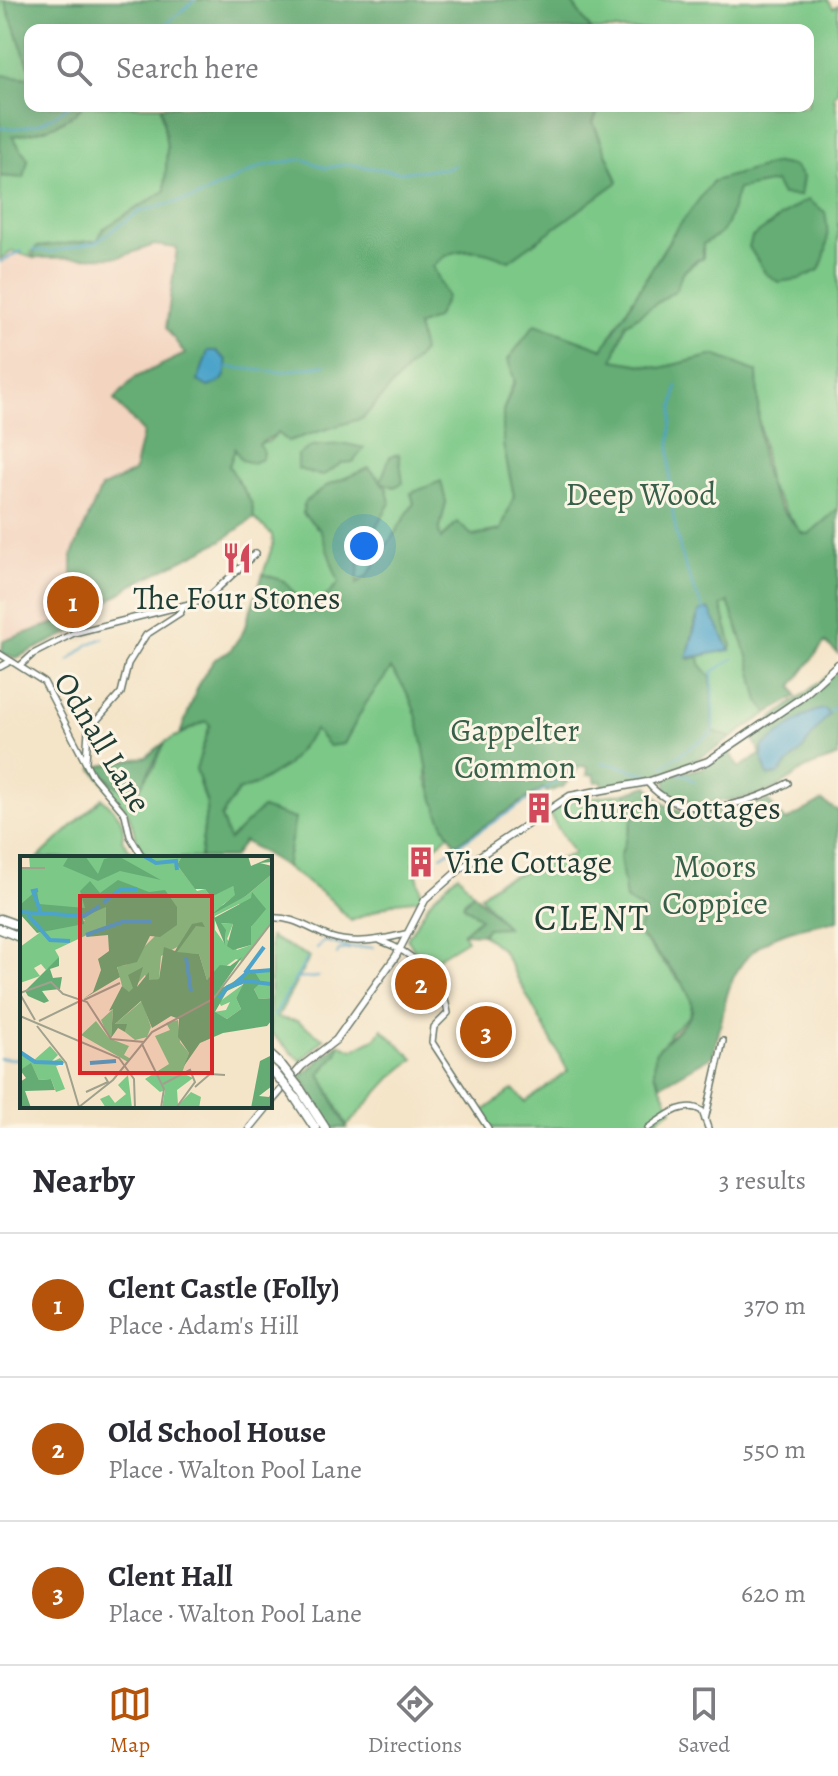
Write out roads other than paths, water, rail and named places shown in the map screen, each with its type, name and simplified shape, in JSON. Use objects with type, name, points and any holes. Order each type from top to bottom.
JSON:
[{"type":"highway","points":[[0,919],[20,926]]},
{"type":"highway","points":[[0,929],[20,937]]},
{"type":"highway","points":[[275,1069],[325,1128]]},
{"type":"highway","points":[[297,1093],[315,1128]]},
{"type":"street","points":[[21,665],[33,654],[74,633],[184,606],[213,595],[256,553]]},
{"type":"street","points":[[86,762],[88,730],[121,693],[128,664],[146,635],[184,606]]},
{"type":"street","points":[[165,610],[169,620]]},
{"type":"street","name":"Odnall Lane","points":[[0,654],[44,682],[92,775],[125,814],[130,836],[142,856]]},
{"type":"street","points":[[0,667],[11,661]]},
{"type":"street","points":[[272,1101],[302,1066],[336,1040],[399,949],[425,900],[460,869],[570,796],[647,782],[708,761],[801,698],[838,664]]},
{"type":"street","points":[[647,782],[664,799],[686,807],[732,805],[788,783]]},
{"type":"street","points":[[272,918],[294,921],[335,938],[381,941],[405,934]]},
{"type":"street","points":[[381,941],[419,960],[445,1000],[448,1013],[434,1027],[432,1042],[488,1128]]},
{"type":"street","points":[[705,1120],[723,1041]]},
{"type":"street","points":[[250,1128],[267,1108]]},
{"type":"street","points":[[648,1128],[686,1108],[698,1108],[708,1128]]},
{"type":"water","points":[[208,351],[216,351],[226,360],[226,366],[224,378],[208,387],[198,381]]},
{"type":"water","points":[[709,609],[730,650],[687,658],[699,612]]},
{"type":"water","points":[[825,709],[829,715],[802,750],[779,774],[768,776],[762,758],[763,746],[801,718]]},
{"type":"waterway","points":[[165,24],[195,0]]},
{"type":"waterway","points":[[0,128],[37,124],[60,112]]},
{"type":"waterway","points":[[34,250],[51,252],[96,242],[140,211],[198,197],[262,166],[303,159],[326,168],[347,164],[399,172],[450,168],[454,165]]},
{"type":"waterway","points":[[0,262],[22,251]]},
{"type":"waterway","points":[[227,367],[279,372],[325,365]]},
{"type":"waterway","points":[[677,386],[670,443],[671,500],[682,556],[704,610]]},
{"type":"waterway","points":[[68,661],[89,644],[104,638]]},
{"type":"waterway","points":[[663,766],[713,732],[712,672],[733,659]]},
{"type":"waterway","points":[[829,712],[838,704]]},
{"type":"waterway","points":[[601,763],[648,773]]},
{"type":"waterway","points":[[679,774],[685,774],[695,782]]},
{"type":"waterway","points":[[441,856],[561,779]]},
{"type":"waterway","points":[[424,871],[436,862]]},
{"type":"waterway","points":[[317,949],[324,941],[350,948],[373,947]]},
{"type":"waterway","points":[[337,955],[339,950],[349,949]]},
{"type":"waterway","points":[[274,1016],[307,959]]},
{"type":"waterway","points":[[295,979],[318,977]]},
{"type":"waterway","points":[[0,1058],[20,1059]]},
{"type":"place","name":"The Four Stones","points":[[237,558]]},
{"type":"place","name":"Clent Castle (Folly)","points":[[73,602]]},
{"type":"place","name":"Church Cottages","points":[[539,808]]},
{"type":"place","name":"Vine Cottage","points":[[421,862]]},
{"type":"place","name":"Old School House","points":[[421,984]]},
{"type":"place","name":"Clent Hall","points":[[486,1032]]},
{"type":"district","name":"CLENT","points":[[592,917]]},
{"type":"park label","name":"Deep Wood","points":[[641,494]]},
{"type":"park label","name":"Gappelter Common","points":[[515,748]]},
{"type":"park label","name":"Moors Coppice","points":[[715,884]]}]
